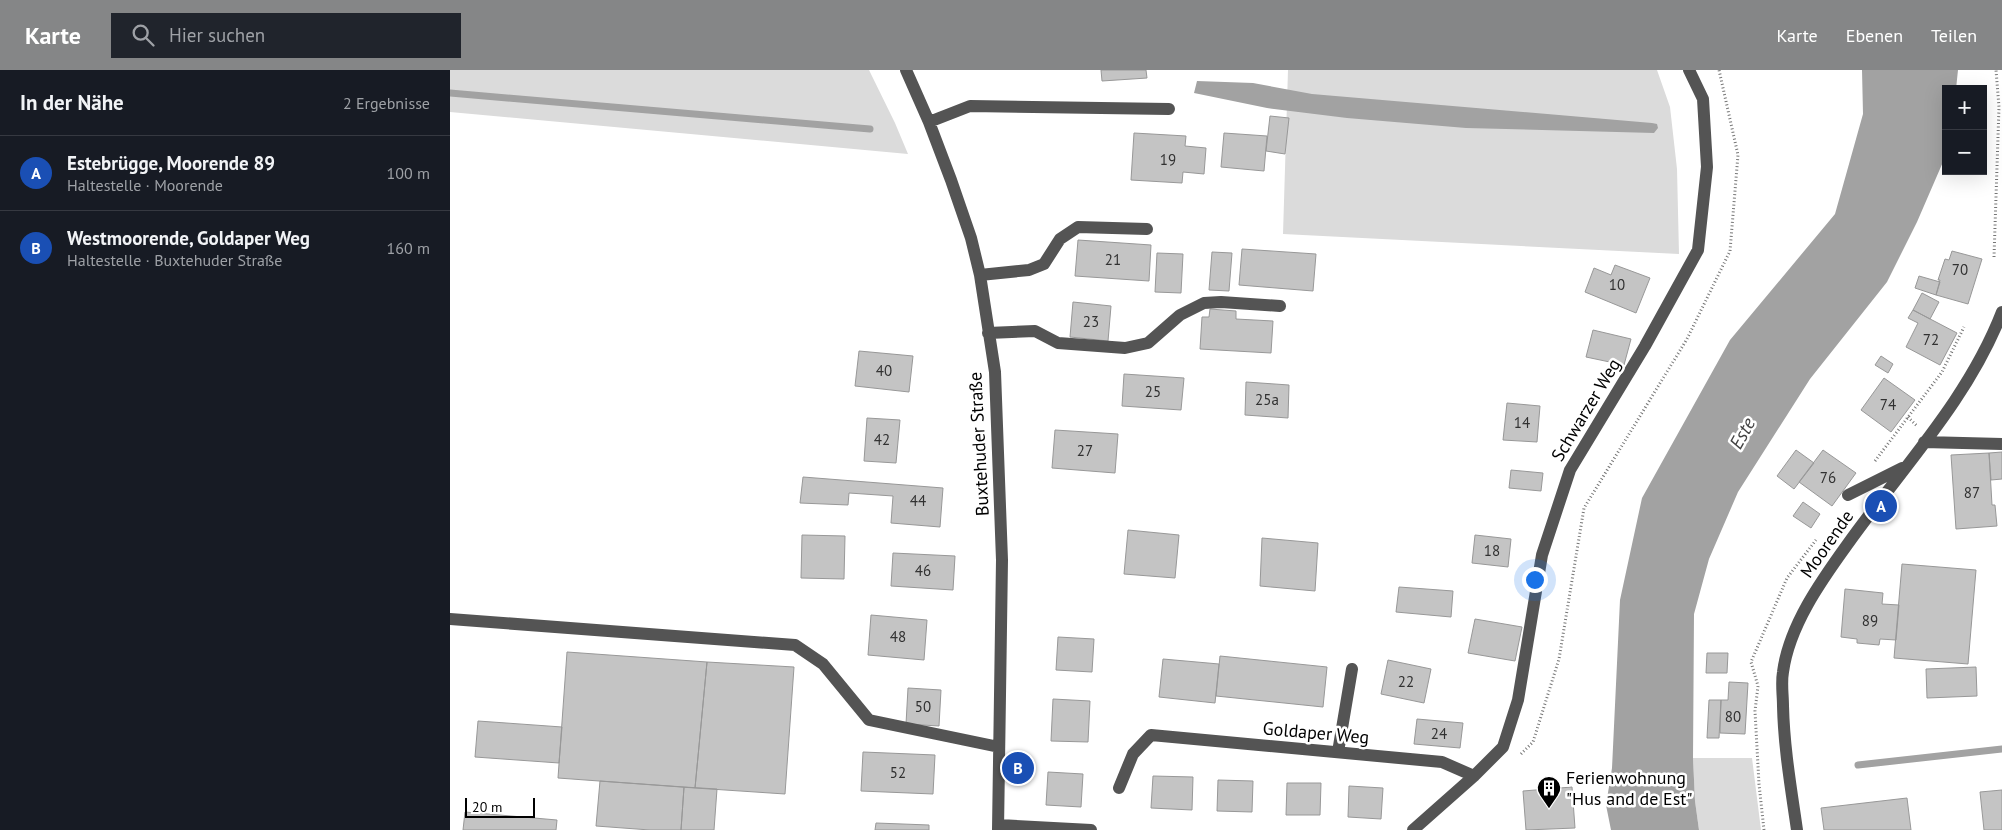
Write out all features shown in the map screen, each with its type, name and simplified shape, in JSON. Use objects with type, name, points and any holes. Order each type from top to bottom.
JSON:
[{"type":"street","name":"Buxtehuder Straße","points":[[906,70],[929,122],[965,221],[980,275],[995,372],[1002,570],[998,828]]},
{"type":"street","name":"Schwarzer Weg","points":[[1414,830],[1503,747],[1518,700],[1542,555],[1570,470],[1645,346],[1698,250],[1707,167],[1703,99],[1689,70]]},
{"type":"street","points":[[929,122],[970,106],[1169,109]]},
{"type":"street","points":[[980,275],[1029,270],[1044,264],[1060,240],[1078,227],[1147,229]]},
{"type":"street","points":[[988,333],[1035,331],[1058,343],[1125,348],[1148,343],[1180,315],[1204,303],[1221,302],[1280,306]]},
{"type":"street","name":"Moorende","points":[[1797,830],[1784,743],[1783,672],[1794,632],[1820,582],[1962,392],[1994,333],[2002,312]]},
{"type":"street","points":[[1924,442],[2002,444]]},
{"type":"street","points":[[1848,495],[1905,467]]},
{"type":"street","points":[[450,619],[795,645],[824,664],[870,720],[999,748]]},
{"type":"street","points":[[1338,752],[1352,669]]},
{"type":"street","name":"Goldaper Weg","points":[[1119,788],[1133,754],[1151,734],[1442,762],[1474,776]]},
{"type":"street","points":[[998,828],[1091,830]]},
{"type":"path","points":[[1519,756],[1533,742],[1559,659],[1584,508],[1687,339],[1730,251],[1738,155],[1719,70]]},
{"type":"path","points":[[1994,257],[1999,106],[1996,70]]},
{"type":"path","points":[[1870,468],[1942,372],[1964,327]]},
{"type":"shaded area","points":[[450,70],[869,70],[908,154],[450,112]]},
{"type":"shaded area","points":[[1288,70],[1657,70],[1670,107],[1677,169],[1679,254],[1283,234]]},
{"type":"shaded area","points":[[1693,758],[1752,758],[1761,830],[1699,830],[1695,801]]},
{"type":"water","name":"Este","points":[[1862,70],[1958,70],[1956,85],[1942,85],[1942,164],[1917,222],[1887,282],[1810,379],[1738,492],[1709,559],[1694,614],[1693,758],[1695,801],[1699,830],[1611,830],[1606,805],[1612,768],[1620,600],[1642,498],[1730,340],[1835,214],[1863,114]]},
{"type":"water","points":[[1197,81],[1253,83],[1312,94],[1652,123],[1657,124],[1658,128],[1654,133],[1466,128],[1347,118],[1267,108],[1194,93]]},
{"type":"building","points":[[1101,70],[1146,70],[1147,78],[1102,81]]},
{"type":"building","points":[[1270,116],[1289,118],[1285,154],[1266,151]]},
{"type":"building","points":[[1134,133],[1186,136],[1185,146],[1206,148],[1204,174],[1183,172],[1182,183],[1131,180]]},
{"type":"building","points":[[1224,133],[1267,136],[1264,171],[1221,167]]},
{"type":"building","points":[[1078,240],[1151,245],[1149,281],[1075,276]]},
{"type":"building","points":[[1242,249],[1316,254],[1313,291],[1239,285]]},
{"type":"building","points":[[1952,251],[1982,259],[1968,304],[1936,295],[1940,280],[1938,280],[1945,259],[1949,260]]},
{"type":"building","points":[[1212,252],[1232,253],[1229,291],[1209,290]]},
{"type":"building","points":[[1157,253],[1183,254],[1181,293],[1155,292]]},
{"type":"building","points":[[1615,265],[1650,278],[1636,313],[1585,292],[1594,268],[1611,275]]},
{"type":"building","points":[[1919,276],[1940,282],[1936,295],[1915,288]]},
{"type":"building","points":[[1922,293],[1939,302],[1930,319],[1913,310]]},
{"type":"building","points":[[1073,302],[1111,306],[1108,341],[1070,337]]},
{"type":"building","points":[[1210,309],[1236,311],[1236,319],[1273,321],[1271,353],[1200,349],[1202,317],[1209,317]]},
{"type":"building","points":[[1913,310],[1957,333],[1940,365],[1906,347],[1918,323],[1908,318]]},
{"type":"building","points":[[1593,330],[1631,339],[1624,365],[1586,357]]},
{"type":"building","points":[[859,351],[913,356],[909,392],[855,386]]},
{"type":"building","points":[[1881,356],[1893,364],[1888,373],[1875,365]]},
{"type":"building","points":[[1124,374],[1184,378],[1181,410],[1122,406]]},
{"type":"building","points":[[1884,378],[1915,400],[1891,432],[1861,410]]},
{"type":"building","points":[[1246,382],[1289,385],[1288,418],[1245,415]]},
{"type":"building","points":[[1507,403],[1540,406],[1537,442],[1503,440]]},
{"type":"building","points":[[867,418],[900,420],[896,463],[864,461]]},
{"type":"building","points":[[1055,430],[1118,434],[1115,473],[1052,468]]},
{"type":"building","points":[[1796,450],[1814,463],[1794,489],[1777,476]]},
{"type":"building","points":[[1823,450],[1856,473],[1832,506],[1799,482]]},
{"type":"building","points":[[2002,452],[2002,479],[1991,480],[1989,453]]},
{"type":"building","points":[[1989,453],[1992,505],[1995,505],[1997,526],[1956,529],[1951,455]]},
{"type":"building","points":[[1511,470],[1543,473],[1541,491],[1509,488]]},
{"type":"building","points":[[803,477],[943,488],[940,527],[891,523],[893,496],[849,493],[848,505],[800,503]]},
{"type":"building","points":[[1803,502],[1820,514],[1811,528],[1793,516]]},
{"type":"building","points":[[1128,530],[1179,535],[1175,578],[1124,574]]},
{"type":"building","points":[[802,535],[845,536],[844,579],[801,578]]},
{"type":"building","points":[[1475,535],[1511,539],[1508,567],[1472,563]]},
{"type":"building","points":[[1262,538],[1318,543],[1315,591],[1260,586]]},
{"type":"building","points":[[893,553],[955,556],[953,590],[891,586]]},
{"type":"building","points":[[1902,564],[1976,570],[1968,664],[1894,658]]},
{"type":"building","points":[[1399,587],[1453,591],[1451,617],[1396,612]]},
{"type":"building","points":[[1845,589],[1883,593],[1882,604],[1899,605],[1896,640],[1880,639],[1879,645],[1857,643],[1857,639],[1841,637]]},
{"type":"building","points":[[871,615],[927,620],[924,660],[868,655]]},
{"type":"building","points":[[1475,619],[1522,627],[1515,661],[1468,653]]},
{"type":"building","points":[[1058,637],[1094,639],[1092,672],[1056,670]]},
{"type":"building","points":[[567,652],[707,662],[695,788],[558,778]]},
{"type":"building","points":[[1707,653],[1728,653],[1727,673],[1706,673]]},
{"type":"building","points":[[1220,656],[1327,667],[1323,707],[1216,696]]},
{"type":"building","points":[[1163,659],[1219,664],[1215,703],[1159,697]]},
{"type":"building","points":[[1388,660],[1431,669],[1424,703],[1381,694]]},
{"type":"building","points":[[707,662],[794,667],[785,794],[695,788]]},
{"type":"building","points":[[1976,667],[1977,696],[1927,698],[1926,669]]},
{"type":"building","points":[[1729,682],[1748,683],[1745,734],[1720,733],[1721,700],[1728,700]]},
{"type":"building","points":[[908,688],[941,690],[939,726],[906,724]]},
{"type":"building","points":[[1053,699],[1090,701],[1088,742],[1051,741]]},
{"type":"building","points":[[1709,700],[1721,700],[1719,738],[1707,738]]},
{"type":"building","points":[[1417,719],[1463,723],[1460,748],[1414,744]]},
{"type":"building","points":[[478,721],[562,727],[559,763],[475,757]]},
{"type":"building","points":[[863,752],[935,755],[933,794],[861,791]]},
{"type":"building","points":[[1048,772],[1083,774],[1081,807],[1046,805]]},
{"type":"building","points":[[1153,776],[1193,777],[1192,810],[1151,808]]},
{"type":"building","points":[[1218,780],[1253,781],[1252,812],[1217,811]]},
{"type":"building","points":[[600,781],[684,787],[681,830],[596,826]]},
{"type":"building","points":[[1287,783],[1321,783],[1320,815],[1286,815]]},
{"type":"building","points":[[1349,786],[1383,788],[1381,819],[1348,817]]},
{"type":"building","points":[[684,787],[717,789],[714,830],[681,830]]},
{"type":"building","name":"Ferienwohnung \"Hus and de Est\"","points":[[1572,787],[1575,828],[1526,830],[1523,791]]},
{"type":"building","points":[[2002,790],[2002,830],[1984,830],[1980,792]]},
{"type":"building","points":[[1907,798],[1911,830],[1824,830],[1821,808]]},
{"type":"building","points":[[465,812],[557,820],[556,830],[463,830]]},
{"type":"building","points":[[876,823],[929,825],[929,830],[875,830]]},
{"type":"waterway","points":[[450,93],[870,129]]},
{"type":"waterway","points":[[1858,765],[2002,749]]},
{"type":"place","name":"Estebrügge, Moorende 89","points":[[1881,506]]},
{"type":"place","name":"Westmoorende, Goldaper Weg","points":[[1018,768]]},
{"type":"place","name":"Ferienwohnung \"Hus and de Est\"","points":[[1549,809]]}]
